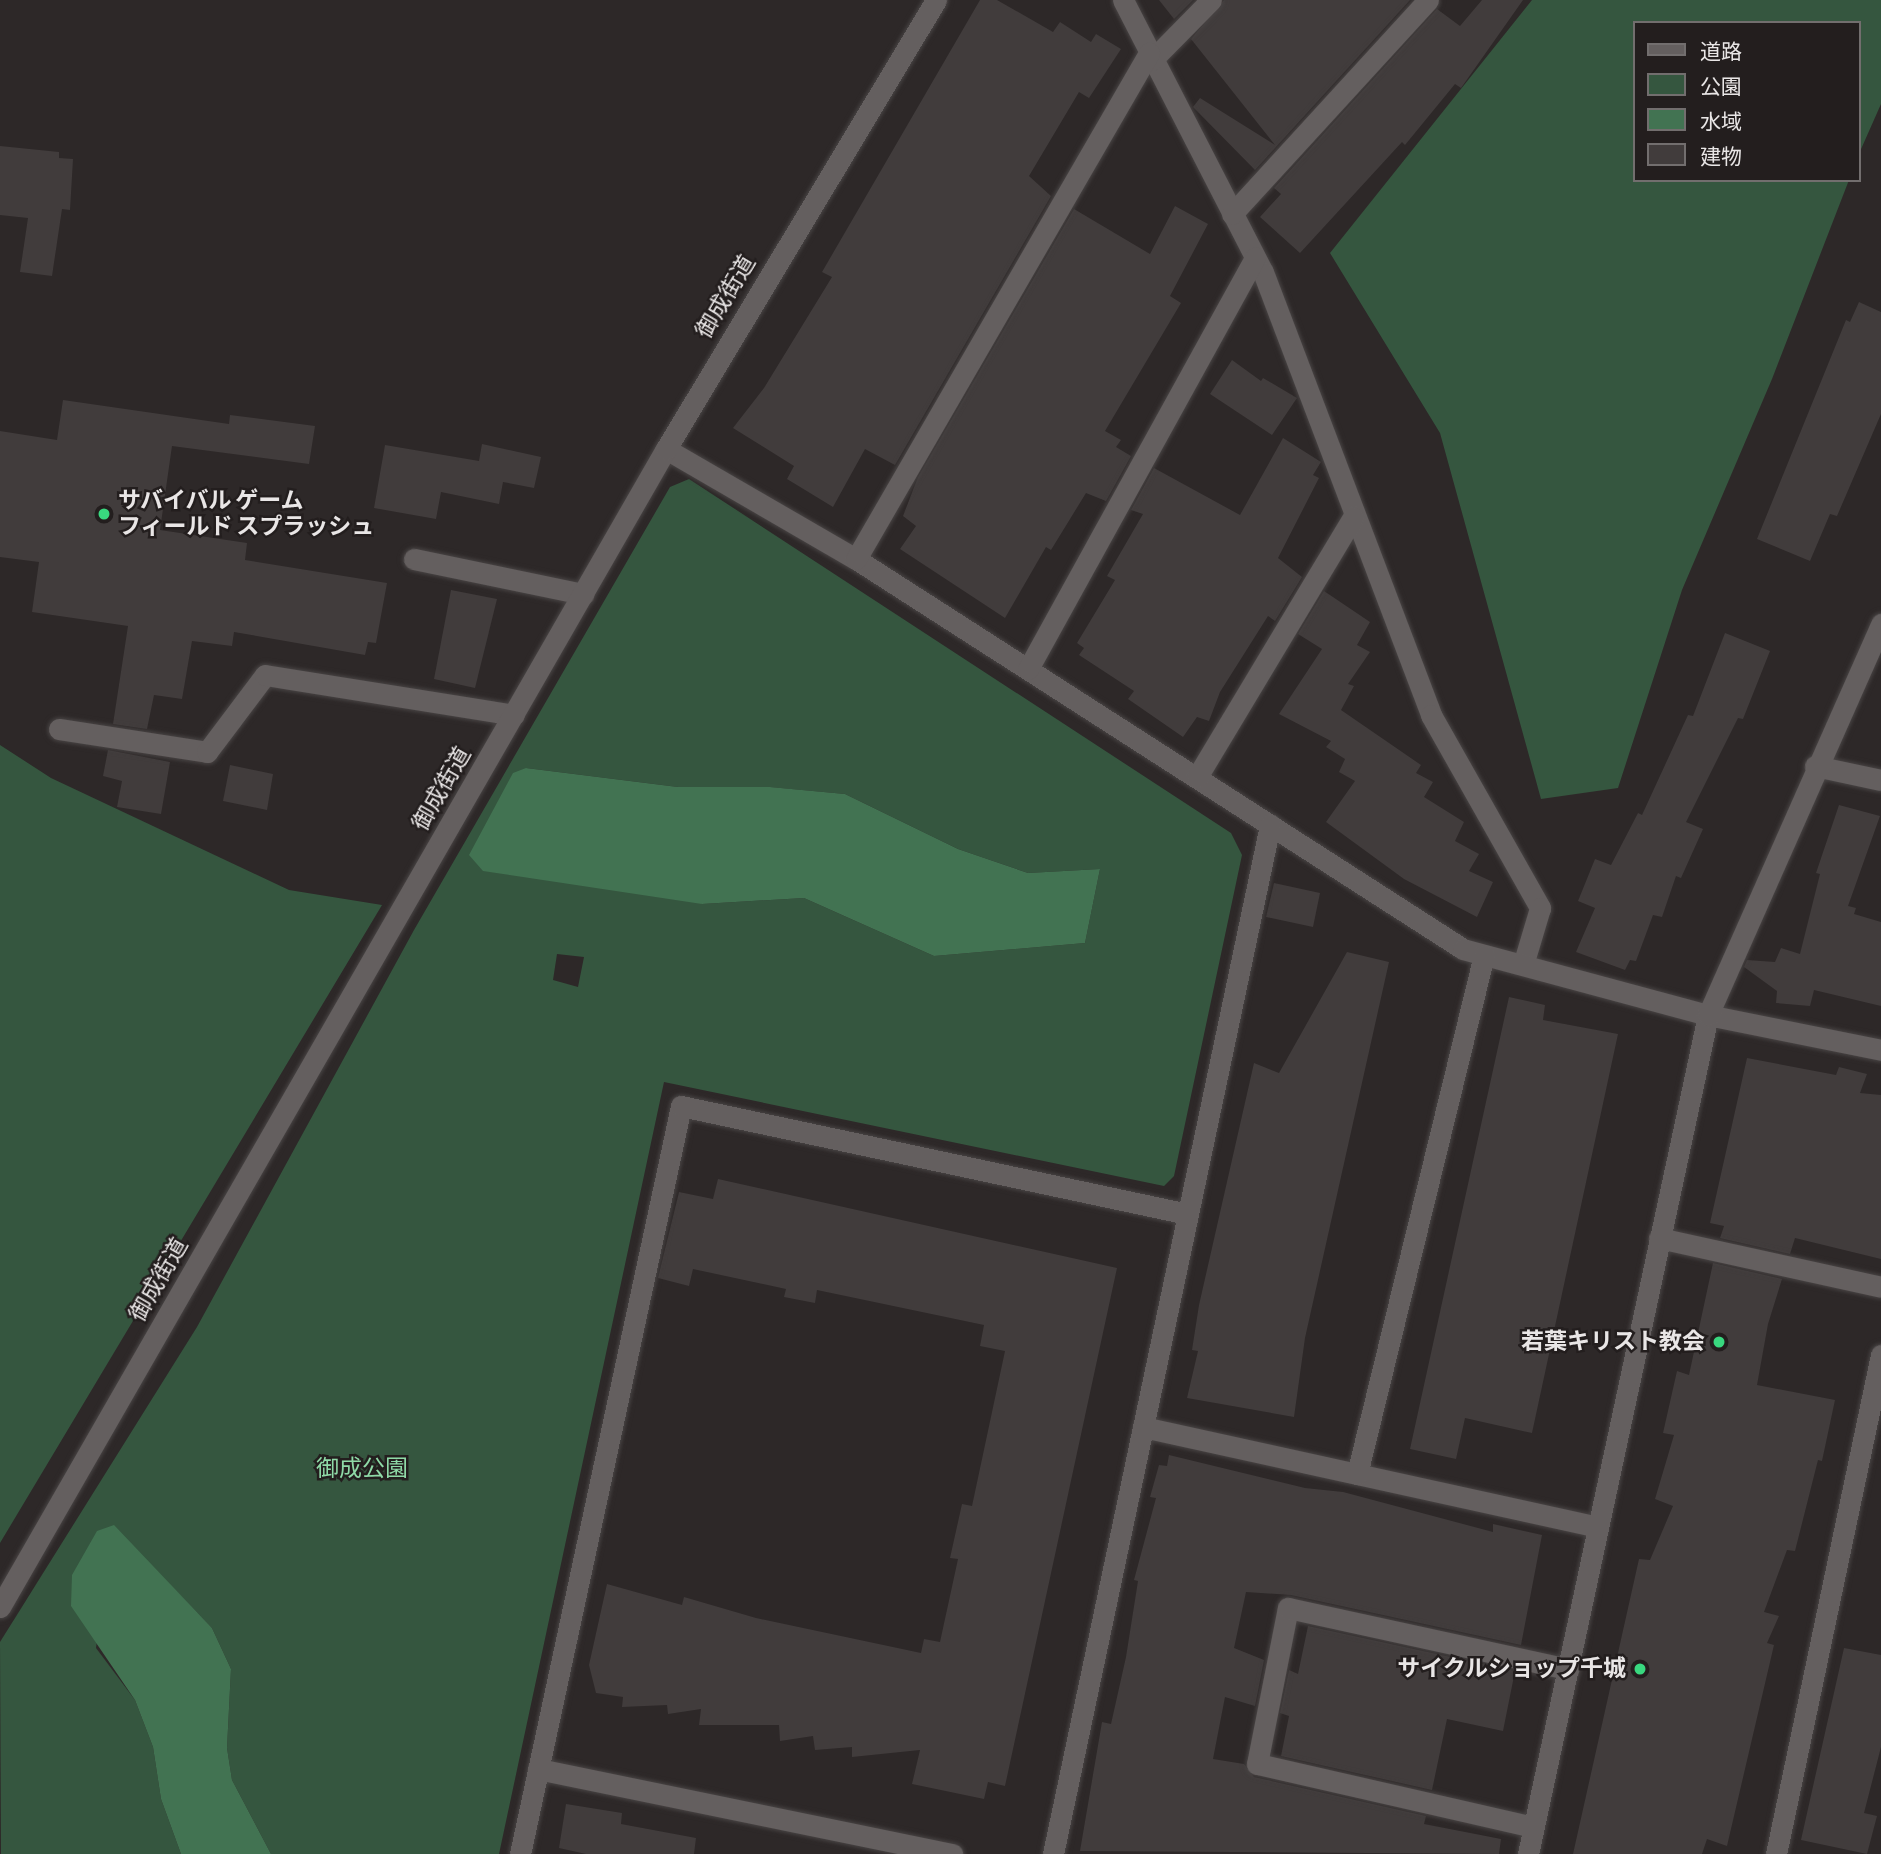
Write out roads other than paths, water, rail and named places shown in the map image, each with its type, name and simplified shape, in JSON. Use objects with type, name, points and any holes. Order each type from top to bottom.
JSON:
[{"type":"street","name":"御成街道","points":[[0,1607],[666,449],[936,0]]},
{"type":"street","points":[[1123,0],[1255,258],[1353,517],[1432,715],[1540,908],[1523,965]]},
{"type":"street","points":[[856,559],[1150,56],[1211,0]]},
{"type":"street","points":[[1232,214],[1428,0]]},
{"type":"street","points":[[1028,669],[1255,258]]},
{"type":"street","points":[[666,449],[856,559],[1463,949],[1708,1015],[1881,1050]]},
{"type":"street","points":[[1197,777],[1353,517]]},
{"type":"street","points":[[414,559],[583,594]]},
{"type":"street","points":[[1528,1854],[1708,1015],[1815,766],[1881,624]]},
{"type":"street","points":[[59,729],[207,752],[265,675],[514,715]]},
{"type":"street","points":[[1815,766],[1881,780]]},
{"type":"street","points":[[1053,1854],[1270,825]]},
{"type":"street","points":[[1357,1474],[1483,955]]},
{"type":"street","points":[[520,1854],[681,1106],[1188,1214]]},
{"type":"street","points":[[1659,1238],[1881,1287]]},
{"type":"street","points":[[1776,1854],[1881,1355]]},
{"type":"street","points":[[1143,1427],[1597,1527]]},
{"type":"street","points":[[1533,1827],[1257,1764],[1288,1608],[1568,1669]]},
{"type":"street","points":[[538,1769],[952,1854]]},
{"type":"water","points":[[526,768],[678,787],[770,787],[845,794],[958,849],[1028,873],[1100,869],[1085,943],[934,956],[804,898],[702,904],[483,871],[469,855],[513,773]]},
{"type":"water","points":[[114,1525],[212,1628],[231,1669],[227,1748],[232,1780],[271,1854],[181,1854],[161,1799],[153,1747],[135,1700],[71,1606],[72,1575],[97,1531]]},
{"type":"place","name":"サバイバル ゲーム フィールド スプラッシュ","points":[[104,514]]},
{"type":"place","name":"若葉キリスト教会","points":[[1719,1342]]},
{"type":"place","name":"サイクルショップ千城","points":[[1640,1669]]},
{"type":"park label","name":"御成公園","points":[[362,1469]]}]
